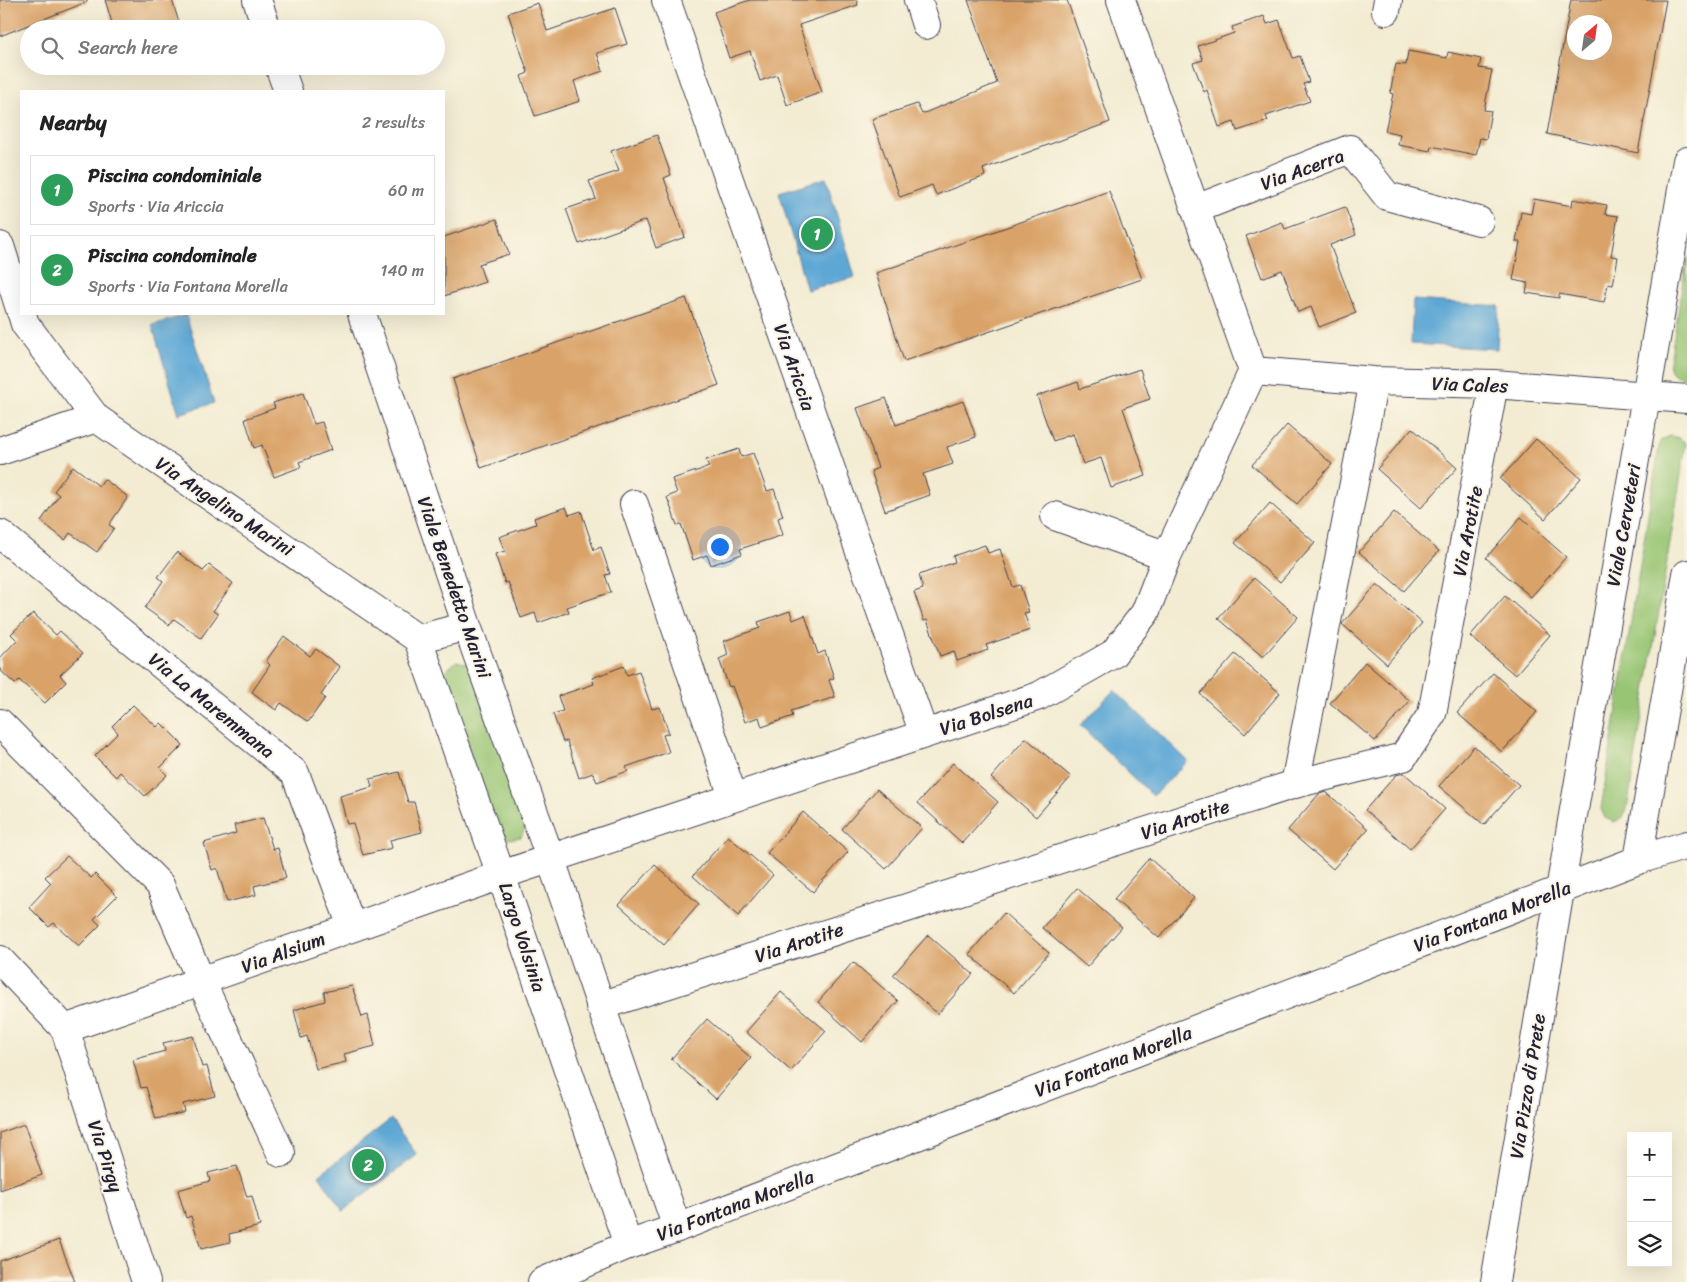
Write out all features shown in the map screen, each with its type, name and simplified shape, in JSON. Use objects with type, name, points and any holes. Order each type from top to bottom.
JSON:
[{"type":"street","points":[[257,0],[264,20]]},
{"type":"street","name":"Via Ariccia","points":[[666,0],[924,734]]},
{"type":"street","points":[[1121,0],[1253,371]]},
{"type":"street","points":[[282,75],[288,90]]},
{"type":"street","name":"Via Acerra","points":[[1196,209],[1350,149],[1387,196],[1479,221]]},
{"type":"street","name":"Viale Cerveteri","points":[[1560,890],[1687,161]]},
{"type":"street","name":"Via Angelino Marini","points":[[0,246],[20,307]]},
{"type":"street","name":"Via Angelino Marini","points":[[23,315],[25,324],[96,418],[418,638]]},
{"type":"street","name":"Viale Benedetto Marini","points":[[362,315],[467,626],[551,860]]},
{"type":"street","name":"Via Bolsena","points":[[551,860],[733,797],[1039,696],[1113,654],[1145,613],[1167,556],[1253,371]]},
{"type":"street","name":"Via Cales","points":[[1253,371],[1374,381],[1494,384],[1687,399]]},
{"type":"street","points":[[1294,784],[1374,381]]},
{"type":"street","name":"Via Arotite","points":[[600,1006],[1294,784],[1404,757],[1432,714],[1494,384]]},
{"type":"street","points":[[0,451],[96,418]]},
{"type":"street","points":[[634,504],[733,797]]},
{"type":"street","points":[[1055,516],[1167,556]]},
{"type":"street","name":"Via La Maremmana","points":[[0,534],[295,773],[352,927]]},
{"type":"street","points":[[1638,860],[1687,574]]},
{"type":"street","points":[[467,626],[418,638],[501,875]]},
{"type":"street","points":[[0,723],[160,885],[201,981],[281,1153]]},
{"type":"street","name":"Via Fontana Morella","points":[[542,1282],[628,1245],[677,1228],[1638,860],[1687,845]]},
{"type":"street","points":[[551,860],[677,1228]]},
{"type":"street","name":"Largo Volsinia","points":[[551,860],[501,875],[628,1245]]},
{"type":"street","name":"Via Alsium","points":[[65,1029],[501,875]]},
{"type":"street","name":"Via Pizzo di Prete","points":[[1495,1282],[1560,890]]},
{"type":"street","points":[[0,960],[65,1029]]},
{"type":"street","name":"Via Pirgy","points":[[65,1029],[146,1282]]},
{"type":"green space","points":[[1687,256],[1687,378],[1677,376],[1669,368]]},
{"type":"green space","points":[[1670,436],[1679,438],[1686,443],[1627,809],[1622,818],[1614,822],[1605,818],[1601,809],[1660,441]]},
{"type":"green space","points":[[457,661],[470,665],[527,822],[521,837],[509,839],[499,835],[442,676]]},
{"type":"water","points":[[826,178],[855,277],[807,290],[779,192]]},
{"type":"water","points":[[1413,300],[1499,306],[1497,349],[1411,344]]},
{"type":"water","points":[[186,315],[214,403],[179,414],[152,325]]},
{"type":"water","points":[[1114,690],[1188,761],[1153,796],[1080,725]]},
{"type":"water","points":[[391,1119],[417,1155],[343,1211],[319,1175]]},
{"type":"building","points":[[0,0],[87,0],[87,2],[41,20],[20,20],[20,28],[0,36]]},
{"type":"building","points":[[105,0],[172,0],[178,20],[111,20]]},
{"type":"building","points":[[750,0],[857,0],[858,5],[799,25],[822,92],[787,105],[777,75],[760,81],[750,51],[729,58],[714,12]]},
{"type":"building","points":[[968,0],[1067,0],[1110,122],[983,169],[985,176],[936,195],[932,185],[900,197],[872,119],[917,104],[922,114],[997,83]]},
{"type":"building","points":[[1571,0],[1666,0],[1638,153],[1547,134],[1567,22],[1567,60],[1612,60],[1612,15],[1568,15]]},
{"type":"building","points":[[538,3],[547,31],[615,8],[627,44],[597,53],[603,71],[574,81],[580,101],[535,116],[521,76],[528,73],[508,13]]},
{"type":"building","points":[[1264,16],[1267,24],[1279,20],[1293,58],[1300,56],[1309,82],[1303,84],[1310,101],[1266,116],[1268,121],[1237,131],[1234,122],[1219,127],[1207,90],[1204,92],[1193,63],[1203,60],[1198,46],[1234,33],[1232,27]]},
{"type":"building","points":[[1408,51],[1447,58],[1448,52],[1481,59],[1479,68],[1492,70],[1484,110],[1491,111],[1486,139],[1480,138],[1476,155],[1431,146],[1430,151],[1398,145],[1400,134],[1385,131],[1393,94],[1390,93],[1396,64],[1406,65]]},
{"type":"building","points":[[657,135],[671,175],[664,178],[685,237],[656,248],[646,220],[579,244],[566,209],[596,199],[589,181],[619,171],[611,151]]},
{"type":"building","points":[[1109,191],[1142,279],[904,361],[876,273]]},
{"type":"building","points":[[1534,199],[1572,206],[1573,199],[1607,205],[1605,214],[1618,216],[1611,256],[1618,257],[1613,285],[1608,284],[1604,302],[1559,294],[1559,298],[1526,293],[1528,283],[1513,280],[1520,242],[1516,242],[1521,212],[1531,214]]},
{"type":"building","points":[[1345,207],[1356,235],[1330,245],[1356,313],[1319,327],[1311,307],[1298,312],[1282,270],[1262,278],[1246,236],[1282,222],[1285,229]]},
{"type":"building","points":[[497,219],[509,254],[479,264],[485,282],[445,296],[445,237]]},
{"type":"building","points":[[686,298],[719,385],[481,468],[453,379]]},
{"type":"building","points":[[1140,369],[1150,399],[1123,408],[1146,476],[1111,488],[1101,458],[1083,464],[1073,434],[1053,441],[1037,396],[1078,382],[1080,389]]},
{"type":"building","points":[[303,393],[314,424],[322,422],[331,450],[299,462],[301,467],[274,477],[262,445],[254,448],[245,419],[275,408],[273,403]]},
{"type":"building","points":[[886,398],[896,425],[963,401],[976,437],[947,447],[953,464],[923,474],[930,495],[885,511],[871,471],[878,468],[857,408]]},
{"type":"building","points":[[1287,425],[1332,464],[1297,504],[1252,465]]},
{"type":"building","points":[[1412,428],[1457,468],[1421,508],[1377,469]]},
{"type":"building","points":[[1536,439],[1581,478],[1545,519],[1500,479]]},
{"type":"building","points":[[739,449],[741,457],[753,453],[767,491],[774,489],[783,516],[778,518],[783,535],[740,549],[742,554],[711,565],[707,555],[693,560],[681,524],[677,525],[667,497],[677,493],[672,479],[709,467],[706,460]]},
{"type":"building","points":[[73,466],[99,486],[104,479],[128,497],[109,525],[114,528],[97,552],[70,533],[65,540],[41,521],[59,495],[54,491]]},
{"type":"building","points":[[1270,503],[1315,543],[1280,582],[1235,543]]},
{"type":"building","points":[[566,507],[569,515],[581,511],[594,550],[601,547],[610,574],[605,575],[611,592],[567,607],[569,612],[538,623],[535,613],[521,618],[508,582],[505,583],[495,554],[505,551],[499,537],[536,524],[534,518]]},
{"type":"building","points":[[1394,512],[1439,551],[1404,591],[1359,552]]},
{"type":"building","points":[[1521,517],[1566,557],[1531,597],[1486,558]]},
{"type":"building","points":[[985,545],[988,553],[1000,549],[1013,587],[1020,585],[1029,612],[1024,613],[1030,630],[986,645],[988,650],[957,661],[954,651],[940,656],[927,620],[924,621],[914,592],[923,589],[919,575],[955,562],[953,556]]},
{"type":"building","points":[[177,552],[203,571],[209,565],[233,583],[213,611],[218,614],[201,638],[174,619],[169,625],[145,608],[163,581],[158,577]]},
{"type":"building","points":[[1254,578],[1298,617],[1263,657],[1218,618]]},
{"type":"building","points":[[1377,584],[1422,623],[1387,664],[1342,624]]},
{"type":"building","points":[[1505,596],[1550,635],[1515,675],[1470,636]]},
{"type":"building","points":[[790,611],[793,620],[805,615],[818,654],[825,651],[834,678],[829,680],[835,697],[791,711],[793,716],[762,727],[759,717],[745,722],[732,686],[729,687],[719,659],[728,655],[724,641],[760,628],[758,622]]},
{"type":"building","points":[[33,613],[56,635],[60,631],[83,653],[60,675],[66,682],[45,703],[19,680],[15,684],[0,670],[0,658],[17,640],[11,634]]},
{"type":"building","points":[[284,636],[310,656],[316,649],[340,667],[321,695],[325,698],[308,722],[281,703],[276,710],[252,692],[270,665],[266,661]]},
{"type":"building","points":[[1235,654],[1280,693],[1245,734],[1200,694]]},
{"type":"building","points":[[1365,662],[1410,701],[1375,741],[1330,703]]},
{"type":"building","points":[[624,666],[627,675],[639,671],[652,709],[660,707],[669,733],[663,735],[669,752],[626,767],[628,771],[597,782],[593,773],[579,778],[567,741],[563,742],[553,714],[563,711],[558,696],[594,684],[592,678]]},
{"type":"building","points":[[1493,673],[1537,712],[1502,752],[1457,713]]},
{"type":"building","points":[[133,705],[157,727],[161,723],[183,745],[160,768],[167,775],[145,796],[120,772],[116,777],[95,756],[118,733],[112,726]]},
{"type":"building","points":[[1026,738],[1071,777],[1036,817],[991,778]]},
{"type":"building","points":[[1474,746],[1519,785],[1484,825],[1439,786]]},
{"type":"building","points":[[953,763],[998,802],[962,843],[918,803]]},
{"type":"building","points":[[399,772],[408,802],[414,802],[422,832],[390,840],[392,848],[363,855],[353,823],[347,824],[340,796],[372,787],[370,779]]},
{"type":"building","points":[[1404,773],[1445,809],[1410,849],[1365,810],[1396,775]]},
{"type":"building","points":[[877,789],[922,828],[886,869],[842,829]]},
{"type":"building","points":[[1326,792],[1368,829],[1333,869],[1288,830],[1319,794]]},
{"type":"building","points":[[803,812],[848,852],[813,892],[767,853]]},
{"type":"building","points":[[263,818],[273,849],[278,848],[286,878],[254,886],[256,895],[227,902],[217,868],[212,870],[204,843],[236,833],[234,825]]},
{"type":"building","points":[[728,836],[773,875],[738,916],[693,876]]},
{"type":"building","points":[[67,856],[91,878],[95,874],[117,896],[94,919],[100,925],[79,946],[54,923],[49,927],[29,907],[51,883],[45,877]]},
{"type":"building","points":[[1149,858],[1194,898],[1159,938],[1114,899]]},
{"type":"building","points":[[655,865],[699,904],[664,945],[619,905]]},
{"type":"building","points":[[1077,888],[1122,927],[1087,967],[1042,928]]},
{"type":"building","points":[[1004,913],[1049,953],[1014,993],[969,954]]},
{"type":"building","points":[[928,935],[973,974],[938,1014],[893,975]]},
{"type":"building","points":[[853,962],[898,1001],[862,1042],[818,1002]]},
{"type":"building","points":[[352,986],[362,1017],[368,1015],[375,1046],[344,1054],[346,1062],[316,1069],[307,1036],[301,1038],[294,1010],[325,1001],[324,992]]},
{"type":"building","points":[[781,992],[826,1031],[791,1071],[746,1032]]},
{"type":"building","points":[[707,1019],[751,1058],[716,1099],[671,1059]]},
{"type":"building","points":[[193,1036],[202,1067],[207,1066],[215,1096],[183,1104],[185,1112],[156,1119],[146,1087],[141,1088],[133,1060],[165,1051],[163,1043]]},
{"type":"building","points":[[24,1124],[42,1175],[0,1190],[0,1133]]},
{"type":"building","points":[[237,1166],[247,1197],[252,1196],[260,1226],[229,1234],[230,1242],[201,1249],[191,1216],[186,1218],[178,1190],[210,1181],[208,1173]]},
{"type":"building","points":[[59,1240],[75,1282],[0,1282],[0,1261]]},
{"type":"place","name":"Piscina condominiale","points":[[817,234]]},
{"type":"place","name":"Piscina condominale","points":[[368,1165]]}]
